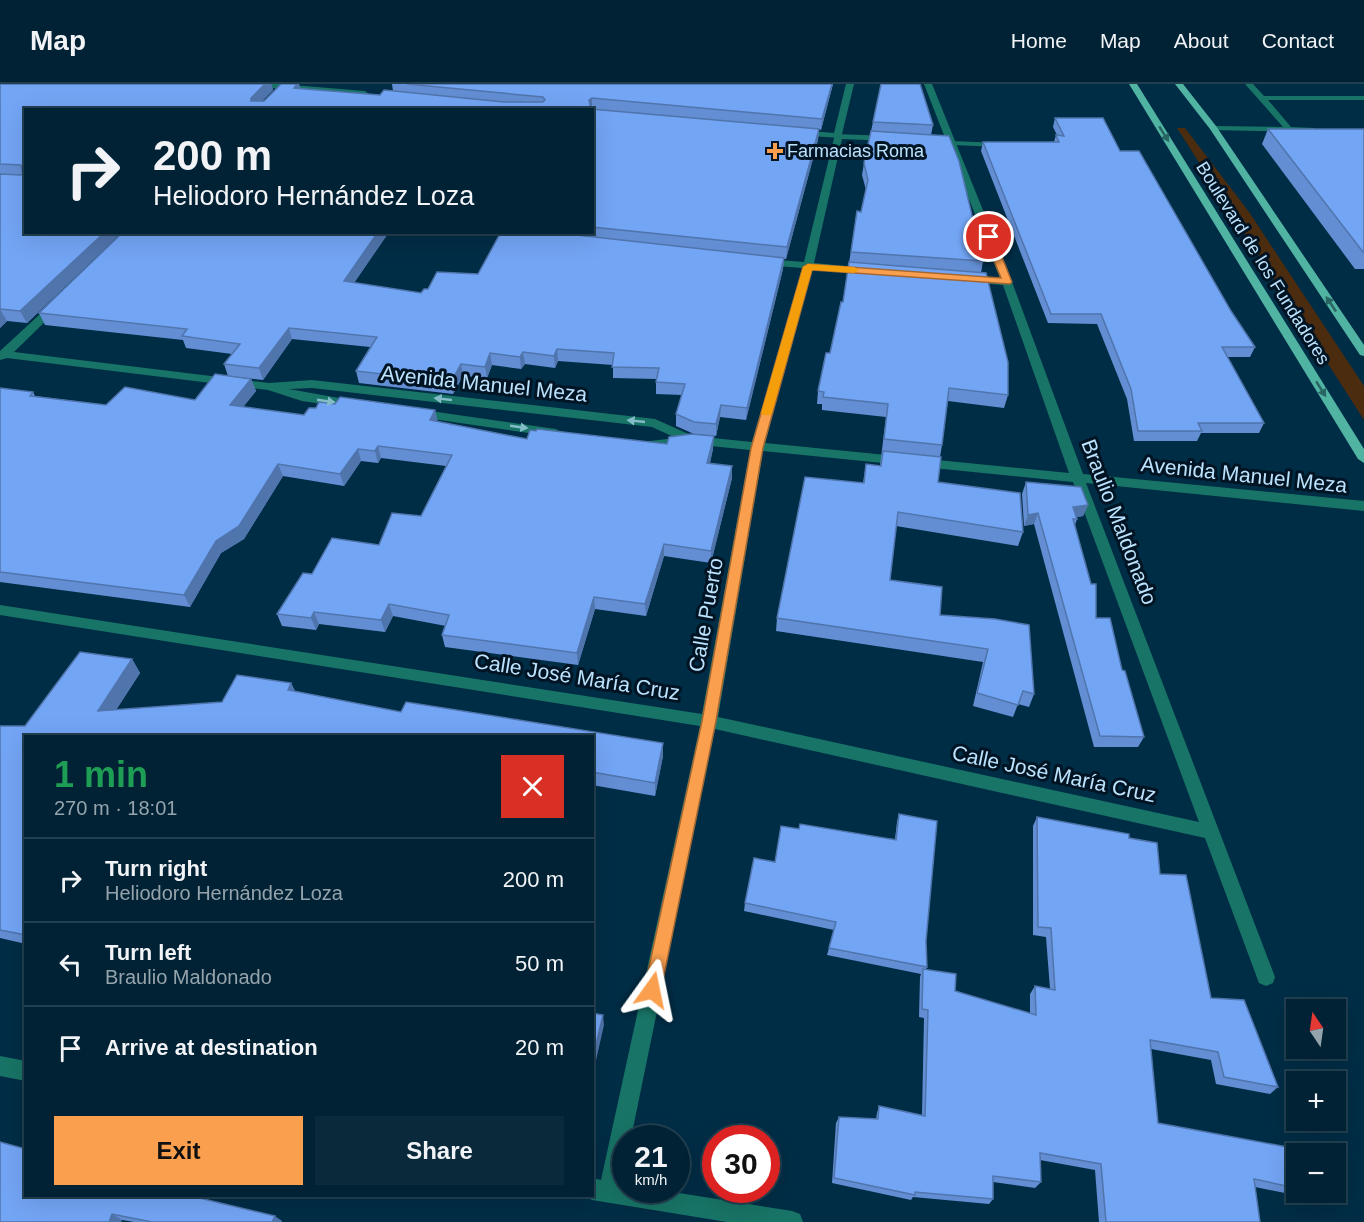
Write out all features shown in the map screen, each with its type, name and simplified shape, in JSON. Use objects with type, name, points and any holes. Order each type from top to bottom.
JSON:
[{"type":"main road","name":"Boulevard de los Fundadores","points":[[1133,84],[1364,459]]},
{"type":"main road","name":"Boulevard de los Fundadores","points":[[1179,84],[1213,128],[1364,352]]},
{"type":"street","points":[[252,84],[377,95]]},
{"type":"street","name":"Calle Puerto","points":[[601,1190],[709,721],[757,448],[808,267],[850,84]]},
{"type":"street","name":"Braulio Maldonado","points":[[928,84],[947,143],[1007,282],[1078,478],[1266,977]]},
{"type":"street","points":[[276,94],[284,87]]},
{"type":"street","points":[[791,132],[896,140]]},
{"type":"street","points":[[506,234],[537,238]]},
{"type":"street","points":[[749,260],[878,272]]},
{"type":"street","points":[[960,278],[1007,282]]},
{"type":"street","points":[[2,356],[64,297]]},
{"type":"street","name":"Avenida Manuel Meza","points":[[2,356],[269,387],[302,397],[371,407]]},
{"type":"street","name":"Avenida Manuel Meza","points":[[269,387],[312,384],[655,423],[691,440]]},
{"type":"street","name":"Avenida Manuel Meza","points":[[405,412],[567,434]]},
{"type":"street","name":"Avenida Manuel Meza","points":[[636,444],[648,445],[691,440],[1364,506]]},
{"type":"street","name":"Calle José María Cruz","points":[[0,610],[709,721],[1212,832]]},
{"type":"street","points":[[0,1066],[24,1071]]},
{"type":"street","points":[[601,1190],[792,1222]]},
{"type":"lane","points":[[1249,84],[1288,128]]},
{"type":"lane","points":[[1261,98],[1364,98]]},
{"type":"lane","points":[[1213,128],[1316,130]]},
{"type":"lane","points":[[947,143],[1010,146]]},
{"type":"shaded area","points":[[1177,128],[1185,128],[1249,212],[1364,386],[1364,420]]},
{"type":"building","points":[[0,84],[265,84],[251,98],[251,101],[264,101],[281,84],[297,84],[294,88],[380,95],[384,90],[504,102],[543,102],[545,100],[543,97],[407,84],[832,84],[822,119],[592,98],[589,100],[591,108],[24,108],[24,234],[103,234],[20,311],[0,309],[0,174],[21,175],[23,173],[21,165],[0,164]]},
{"type":"building","points":[[881,84],[920,84],[933,125],[873,122]]},
{"type":"building","points":[[594,109],[819,129],[787,247],[594,227]]},
{"type":"building","points":[[1055,118],[1103,118],[1120,151],[1139,151],[1231,311],[1255,347],[1222,347],[1264,423],[1198,423],[1202,431],[1138,431],[1131,389],[1101,314],[1051,314],[983,142],[1059,142],[1056,135],[1064,136]]},
{"type":"building","points":[[1268,129],[1364,129],[1364,252],[1363,252]]},
{"type":"building","points":[[871,131],[949,136],[959,161],[983,261],[851,252],[857,211],[861,212],[868,180],[864,163]]},
{"type":"building","points":[[121,234],[377,234],[344,281],[421,293],[424,289],[428,289],[437,272],[478,274],[500,234],[567,234],[784,258],[747,408],[721,405],[716,424],[694,422],[676,414],[685,384],[656,382],[659,368],[612,367],[614,353],[557,349],[554,356],[523,352],[520,357],[490,353],[485,367],[461,364],[451,382],[356,371],[377,337],[289,328],[259,368],[224,364],[240,344],[182,336],[187,329],[39,313]]},
{"type":"building","points":[[849,262],[986,273],[1008,362],[1008,395],[949,388],[942,445],[884,439],[888,404],[823,397],[824,392],[818,391],[826,353],[830,353],[841,302],[843,302]]},
{"type":"building","points":[[215,374],[251,379],[230,405],[304,415],[309,408],[316,408],[319,402],[335,404],[340,397],[435,410],[430,420],[527,439],[530,430],[536,431],[537,429],[667,444],[669,437],[691,434],[714,436],[707,463],[732,466],[711,551],[664,544],[645,604],[594,597],[577,653],[442,635],[449,615],[389,604],[381,620],[314,612],[311,618],[277,614],[303,573],[312,574],[332,538],[379,545],[392,513],[421,516],[452,455],[378,446],[375,451],[358,449],[340,474],[278,464],[239,526],[216,541],[184,595],[0,572],[0,388],[33,392],[30,396],[106,405],[125,387],[195,400]]},
{"type":"building","points":[[883,451],[941,457],[938,482],[1020,493],[1023,532],[898,512],[890,580],[942,587],[940,615],[995,619],[1029,625],[1034,694],[1023,691],[1018,705],[977,693],[988,649],[777,618],[805,477],[864,483],[866,464],[881,466]]},
{"type":"building","points":[[1026,482],[1081,487],[1088,505],[1073,507],[1077,519],[1073,519],[1091,584],[1096,584],[1096,618],[1110,618],[1122,670],[1125,671],[1144,737],[1100,736],[1038,513],[1028,515]]},
{"type":"building","points":[[80,652],[132,659],[98,711],[222,702],[237,675],[291,683],[288,690],[401,712],[406,702],[663,743],[655,783],[594,772],[594,735],[24,735],[24,935],[0,930],[0,726],[25,726]]},
{"type":"building","points":[[899,814],[937,821],[926,941],[927,967],[829,948],[836,922],[745,903],[754,858],[775,862],[781,826],[799,829],[800,824],[896,840]]},
{"type":"building","points":[[1037,817],[1129,834],[1129,838],[1157,843],[1160,874],[1186,875],[1211,998],[1244,1000],[1278,1087],[1224,1077],[1218,1052],[1150,1040],[1158,1123],[1286,1147],[1286,1186],[1254,1179],[1260,1222],[1106,1222],[1101,1164],[1040,1153],[1041,1182],[993,1176],[993,1199],[915,1192],[915,1195],[834,1178],[839,1117],[878,1119],[879,1106],[925,1116],[928,1010],[922,1009],[923,969],[956,974],[955,991],[1036,1015],[1035,986],[1055,990],[1051,928],[1038,927]]},
{"type":"building","points":[[594,1013],[603,1015],[594,1053]]},
{"type":"building","points":[[0,1142],[24,1148],[24,1197],[195,1197],[275,1216],[272,1222],[152,1222],[112,1214],[109,1222],[0,1222]]},
{"type":"slow traffic","points":[[767,413],[808,267],[854,270]]},
{"type":"place","name":"Farmacias Roma","points":[[775,151]]},
{"type":"route","points":[[652,990],[709,721],[757,448],[808,267],[1007,282],[989,237]]}]
